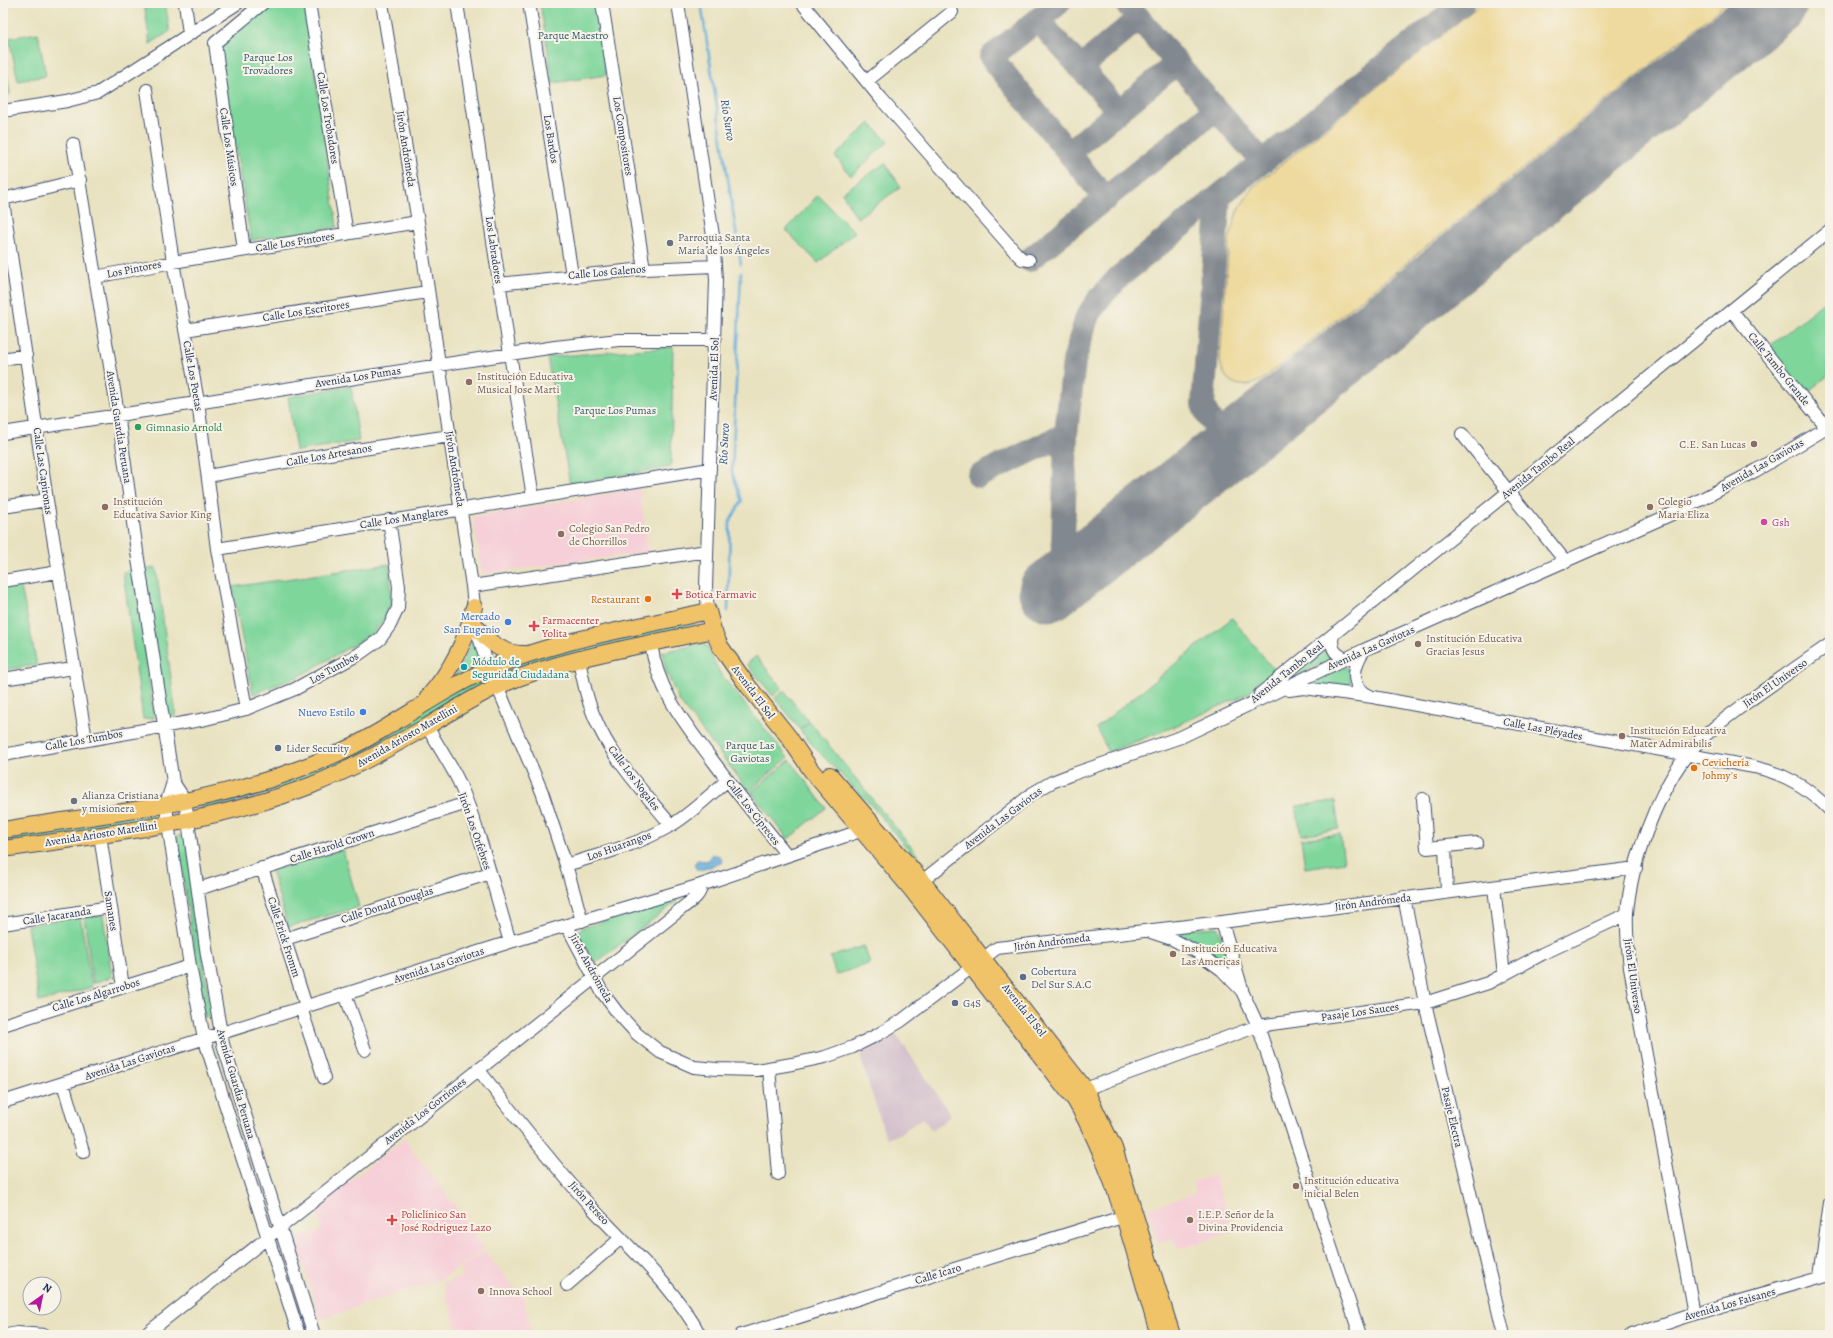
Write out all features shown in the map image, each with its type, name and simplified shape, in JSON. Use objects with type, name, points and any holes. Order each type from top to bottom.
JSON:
[{"type":"main road","points":[[416,708],[437,687],[454,662],[466,636],[474,607]]},
{"type":"main road","name":"Avenida El Sol","points":[[708,611],[713,630],[720,646],[745,682],[788,736],[820,764],[868,827],[917,885],[977,962],[1075,1100],[1099,1148],[1129,1215],[1172,1335]]},
{"type":"main road","name":"Avenida Ariosto Matellini","points":[[3,830],[166,804],[239,788],[301,769],[346,749],[380,731],[416,708],[466,680],[490,669],[529,654],[573,642],[708,611]]},
{"type":"main road","points":[[476,627],[491,643],[502,650],[515,654],[529,654]]},
{"type":"main road","name":"Avenida Ariosto Matellini","points":[[3,849],[168,824],[249,806],[313,785],[372,759],[460,705],[524,676],[579,660],[713,630]]},
{"type":"main road","name":"Avenida El Sol","points":[[977,962],[1085,1089],[1112,1142],[1159,1335]]},
{"type":"street","points":[[185,3],[189,34]]},
{"type":"street","points":[[3,111],[67,100],[98,92],[238,3]]},
{"type":"street","name":"Calle Los Músicos","points":[[244,250],[214,43],[263,3]]},
{"type":"street","name":"Calle Los Trobadores","points":[[309,3],[347,234]]},
{"type":"street","name":"Jirón Andrómeda","points":[[382,3],[418,222],[427,292],[472,586],[476,627],[497,687],[528,757],[555,828],[582,921]]},
{"type":"street","name":"Los Labradores","points":[[457,3],[499,284],[533,497]]},
{"type":"street","name":"Los Bardos","points":[[529,3],[572,275]]},
{"type":"street","name":"Los Compositores","points":[[602,3],[644,269]]},
{"type":"street","name":"Avenida El Sol","points":[[678,3],[707,195],[715,266],[715,340],[706,587],[708,611]]},
{"type":"street","points":[[802,3],[1016,254],[1022,259],[1029,260]]},
{"type":"street","points":[[867,81],[952,12]]},
{"type":"street","name":"Calle Los Poetas","points":[[147,90],[173,262],[198,402],[217,549],[246,709]]},
{"type":"street","name":"Avenida Guardia Peruana","points":[[73,144],[118,414],[138,559],[165,725],[173,782],[166,804],[168,824],[190,966],[204,1038],[300,1335]]},
{"type":"street","points":[[3,200],[80,180]]},
{"type":"street","name":"Calle Las Capironas","points":[[3,200],[37,428],[46,500],[86,740]]},
{"type":"street","name":"Calle Los Pintores","points":[[173,262],[418,222]]},
{"type":"street","name":"Avenida Tambo Real","points":[[1247,705],[1830,230]]},
{"type":"street","name":"Los Pintores","points":[[95,277],[173,262]]},
{"type":"street","name":"Calle Los Galenos","points":[[499,284],[572,275],[644,269],[715,266]]},
{"type":"street","name":"Calle Los Escritores","points":[[185,330],[427,292]]},
{"type":"street","name":"Calle Tambo Grande","points":[[1732,311],[1828,427]]},
{"type":"street","name":"Avenida Los Pumas","points":[[3,433],[510,354],[619,340],[715,340]]},
{"type":"street","points":[[3,359],[26,355]]},
{"type":"street","name":"Avenida Las Gaviotas","points":[[917,885],[1033,793],[1052,782],[1181,737],[1364,650],[1682,510],[1755,472],[1828,427]]},
{"type":"street","points":[[1462,434],[1510,491],[1566,562]]},
{"type":"street","name":"Calle Los Artesanos","points":[[208,476],[329,454],[450,436]]},
{"type":"street","name":"Calle Los Manglares","points":[[217,549],[710,469]]},
{"type":"street","points":[[3,507],[46,500]]},
{"type":"street","name":"Los Tumbos","points":[[165,725],[206,719],[246,709],[295,689],[367,650],[385,633],[396,614],[399,601],[399,587],[389,520]]},
{"type":"street","points":[[472,586],[707,551]]},
{"type":"street","points":[[3,581],[58,572]]},
{"type":"street","points":[[1333,635],[1331,642],[1334,651],[1341,657],[1347,659]]},
{"type":"street","name":"Calle Los Cipreces","points":[[651,644],[659,677],[670,702],[728,780],[787,855]]},
{"type":"street","name":"Jirón El Universo","points":[[1694,1314],[1630,968],[1627,914],[1630,888],[1645,834],[1655,810],[1687,756],[1704,738],[1733,712],[1830,644]]},
{"type":"street","points":[[1364,650],[1355,668],[1356,680],[1362,692],[1373,697]]},
{"type":"street","name":"Calle Los Nogales","points":[[579,660],[591,708],[609,746],[671,825]]},
{"type":"street","points":[[3,679],[73,668]]},
{"type":"street","name":"Calle Las Pléyades","points":[[1247,705],[1298,688],[1373,697],[1775,772],[1795,782],[1815,796],[1830,810]]},
{"type":"street","name":"Calle Los Tumbos","points":[[3,755],[165,725]]},
{"type":"street","name":"Jirón Los Orfebres","points":[[427,726],[458,781],[467,803],[490,873],[510,942]]},
{"type":"street","name":"Los Huarangos","points":[[566,865],[626,847],[671,825],[728,780]]},
{"type":"street","name":"Avenida Guardia Peruana","points":[[173,782],[185,800],[220,1033],[279,1227],[314,1335]]},
{"type":"street","points":[[1423,799],[1427,848],[1477,843]]},
{"type":"street","name":"Calle Harold Crown","points":[[198,889],[467,803]]},
{"type":"street","name":"Avenida Las Gaviotas","points":[[3,1102],[510,942],[701,885],[868,827]]},
{"type":"street","name":"Samanes","points":[[100,835],[123,987]]},
{"type":"street","points":[[1445,847],[1447,892]]},
{"type":"street","name":"Calle Erick Fromm","points":[[262,868],[285,938],[324,1078]]},
{"type":"street","name":"Jirón Andrómeda","points":[[567,926],[602,992],[617,1012],[637,1034],[660,1052],[694,1067],[717,1073],[769,1068],[825,1057],[853,1047],[901,1021],[997,948],[1222,922],[1404,897],[1494,887],[1636,868]]},
{"type":"street","name":"Calle Donald Douglas","points":[[285,938],[490,873]]},
{"type":"street","name":"Avenida Los Gorriones","points":[[145,1335],[698,895],[701,890],[701,885]]},
{"type":"street","points":[[1494,887],[1504,975]]},
{"type":"street","name":"Pasaje Electra","points":[[1404,897],[1425,1002],[1504,1335]]},
{"type":"street","name":"Calle Jacaranda","points":[[3,924],[110,907]]},
{"type":"street","name":"Pasaje Los Sauces","points":[[1085,1089],[1258,1026],[1425,1002],[1488,983],[1542,954],[1627,914]]},
{"type":"street","points":[[1222,922],[1242,990],[1258,1026],[1360,1335]]},
{"type":"street","points":[[1147,930],[1172,939],[1197,952],[1222,970],[1242,990]]},
{"type":"street","name":"Calle Los Algarrobos","points":[[3,1024],[190,966]]},
{"type":"street","points":[[345,994],[365,1050]]},
{"type":"street","points":[[769,1068],[778,1174]]},
{"type":"street","name":"Jirón Perseo","points":[[478,1069],[591,1207],[670,1289],[679,1300],[700,1335]]},
{"type":"street","points":[[63,1083],[83,1152]]},
{"type":"street","points":[[1825,1276],[1830,1202]]},
{"type":"street","name":"Calle Icaro","points":[[741,1335],[1129,1215]]},
{"type":"street","points":[[567,1284],[621,1238]]},
{"type":"street","name":"Avenida Los Faisanes","points":[[1631,1335],[1694,1314],[1825,1276]]},
{"type":"street","points":[[286,1290],[299,1288]]},
{"type":"street","points":[[7,1335],[17,1333],[45,1335]]},
{"type":"shaded area","name":"Colegio San Pedro de Chorrillos","points":[[639,488],[649,552],[482,574],[473,517]]},
{"type":"shaded area","points":[[896,1034],[951,1115],[932,1131],[923,1118],[899,1134],[886,1138],[860,1056]]},
{"type":"shaded area","name":"Policlínico San José Rodriguez Lazo","points":[[404,1139],[458,1210],[484,1249],[442,1279],[320,1319],[295,1239],[322,1230],[315,1208]]},
{"type":"shaded area","name":"I.E.P. Señor de la Divina Providencia","points":[[1214,1175],[1233,1231],[1178,1250],[1174,1238],[1158,1243],[1147,1209],[1196,1193],[1192,1182]]},
{"type":"shaded area","name":"Innova School","points":[[484,1251],[523,1298],[531,1331],[515,1335],[458,1335],[443,1283],[463,1277],[460,1268]]},
{"type":"green space","points":[[144,3],[165,3],[170,31],[150,44]]},
{"type":"green space","name":"Parque Los Trovadores","points":[[270,3],[305,3],[337,227],[251,240],[218,43]]},
{"type":"green space","name":"Parque Maestro","points":[[540,3],[595,3],[606,75],[553,83]]},
{"type":"green space","points":[[38,33],[46,76],[18,81],[9,38]]},
{"type":"green space","points":[[3,48],[10,94],[3,95]]},
{"type":"green space","points":[[870,123],[888,142],[851,176],[835,156]]},
{"type":"green space","points":[[885,163],[901,187],[857,218],[842,193]]},
{"type":"green space","points":[[818,195],[855,232],[818,263],[786,230]]},
{"type":"green space","points":[[1830,297],[1830,374],[1804,395],[1766,349]]},
{"type":"green space","name":"Parque Los Pumas","points":[[673,347],[671,467],[570,484],[547,357]]},
{"type":"green space","points":[[351,386],[359,441],[296,451],[288,397]]},
{"type":"green space","points":[[389,564],[392,602],[385,619],[372,634],[300,676],[253,694],[232,587]]},
{"type":"green space","points":[[156,568],[176,715],[165,717],[145,569]]},
{"type":"green space","points":[[134,570],[154,718],[143,719],[123,572]]},
{"type":"green space","points":[[20,582],[37,665],[3,670],[3,585]]},
{"type":"green space","points":[[1232,618],[1275,671],[1247,694],[1173,727],[1109,752],[1096,728]]},
{"type":"green space","points":[[693,619],[695,629],[510,677],[505,667],[526,659]]},
{"type":"green space","points":[[475,634],[481,662],[480,665],[454,678],[467,654]]},
{"type":"green space","name":"Parque Las Gaviotas","points":[[705,643],[720,673],[788,758],[749,791],[679,701],[666,671],[662,652]]},
{"type":"green space","points":[[1322,650],[1328,654],[1330,660],[1285,681]]},
{"type":"green space","points":[[756,656],[782,688],[773,696],[747,664]]},
{"type":"green space","points":[[1345,667],[1349,669],[1351,685],[1348,689],[1308,684]]},
{"type":"green space","points":[[479,678],[484,688],[319,778],[201,813],[200,801],[243,792]]},
{"type":"green space","points":[[784,691],[809,722],[800,729],[775,698]]},
{"type":"green space","points":[[810,722],[924,863],[921,865],[871,805],[817,750],[800,730]]},
{"type":"green space","points":[[790,760],[826,808],[788,839],[751,792]]},
{"type":"green space","points":[[1335,801],[1339,829],[1301,835],[1296,806]]},
{"type":"green space","points":[[151,810],[153,821],[3,845],[3,834]]},
{"type":"green space","points":[[186,834],[211,1016],[204,1017],[177,836]]},
{"type":"green space","points":[[1340,834],[1344,862],[1305,868],[1301,839]]},
{"type":"green space","points":[[343,850],[359,907],[288,927],[271,870]]},
{"type":"green space","points":[[677,899],[676,902],[598,961],[595,962],[592,960],[579,934],[579,930]]},
{"type":"green space","points":[[103,915],[112,977],[93,983],[84,917]]},
{"type":"green space","points":[[80,916],[92,987],[39,1002],[27,925]]},
{"type":"green space","points":[[1217,927],[1227,956],[1224,960],[1174,935],[1175,930]]},
{"type":"green space","points":[[864,946],[870,963],[836,975],[830,957]]},
{"type":"sand","points":[[1482,3],[1725,3],[1263,379],[1248,385],[1241,385],[1229,380],[1222,368],[1220,359],[1229,240],[1237,212],[1253,187]]},
{"type":"water","points":[[712,854],[720,856],[722,860],[721,863],[698,871],[694,865],[697,860],[707,861]]},
{"type":"waterway","name":"Río Surco","points":[[701,3],[741,264]]},
{"type":"waterway","name":"Río Surco","points":[[728,611],[730,521],[742,501],[732,472],[741,273]]},
{"type":"taxiway","points":[[1059,3],[991,57],[1106,199]]},
{"type":"taxiway","points":[[1126,3],[1262,161]]},
{"type":"taxiway","points":[[1062,580],[1066,434],[1074,361],[1087,317],[1099,299],[1119,277],[1463,3]]},
{"type":"taxiway","points":[[1746,28],[1754,15],[1758,3]]},
{"type":"taxiway","points":[[1080,68],[1139,18]]},
{"type":"taxiway","points":[[1038,20],[1118,110]]},
{"type":"taxiway","points":[[1068,153],[1177,63]]},
{"type":"taxiway","points":[[1029,260],[1216,109]]},
{"type":"taxiway","points":[[1219,196],[1203,404],[1206,413],[1214,425],[1226,431],[1240,433],[1249,432]]},
{"type":"taxiway","points":[[979,476],[1066,434]]},
{"type":"runway","points":[[1049,591],[1196,475],[1777,3]]},
{"type":"place","name":"Parroquia Santa María de los Ángeles","points":[[670,243]]},
{"type":"place","name":"Institución Educativa Musical Jose Marti","points":[[469,382]]},
{"type":"place","name":"Gimnasio Arnold","points":[[138,427]]},
{"type":"place","name":"C.E. San Lucas","points":[[1754,444]]},
{"type":"place","name":"Institución Educativa Savior King","points":[[105,507]]},
{"type":"place","name":"Colegio Maria Eliza","points":[[1650,507]]},
{"type":"place","name":"Gsh","points":[[1764,522]]},
{"type":"place","name":"Colegio San Pedro de Chorrillos","points":[[561,534]]},
{"type":"place","name":"Botica Farmavic","points":[[677,594]]},
{"type":"place","name":"Restaurant","points":[[648,599]]},
{"type":"place","name":"Mercado San Eugenio","points":[[508,622]]},
{"type":"place","name":"Farmacenter Yolita","points":[[534,626]]},
{"type":"place","name":"Institución Educativa Gracias Jesus","points":[[1418,644]]},
{"type":"place","name":"Módulo de Seguridad Ciudadana","points":[[464,667]]},
{"type":"place","name":"Nuevo Estilo","points":[[363,712]]},
{"type":"place","name":"Institución Educativa Mater Admirabilis","points":[[1622,736]]},
{"type":"place","name":"Lider Security","points":[[278,748]]},
{"type":"place","name":"Cevichería Johmy's","points":[[1694,768]]},
{"type":"place","name":"Alianza Cristiana y misionera","points":[[74,801]]},
{"type":"place","name":"Institución Educativa Las Americas","points":[[1173,954]]},
{"type":"place","name":"Cobertura Del Sur S.A.C","points":[[1023,977]]},
{"type":"place","name":"G4S","points":[[955,1003]]},
{"type":"place","name":"Institución educativa inicial Belen","points":[[1296,1186]]},
{"type":"place","name":"Policlínico San José Rodriguez Lazo","points":[[392,1220]]},
{"type":"place","name":"I.E.P. Señor de la Divina Providencia","points":[[1190,1220]]},
{"type":"place","name":"Innova School","points":[[481,1291]]}]
